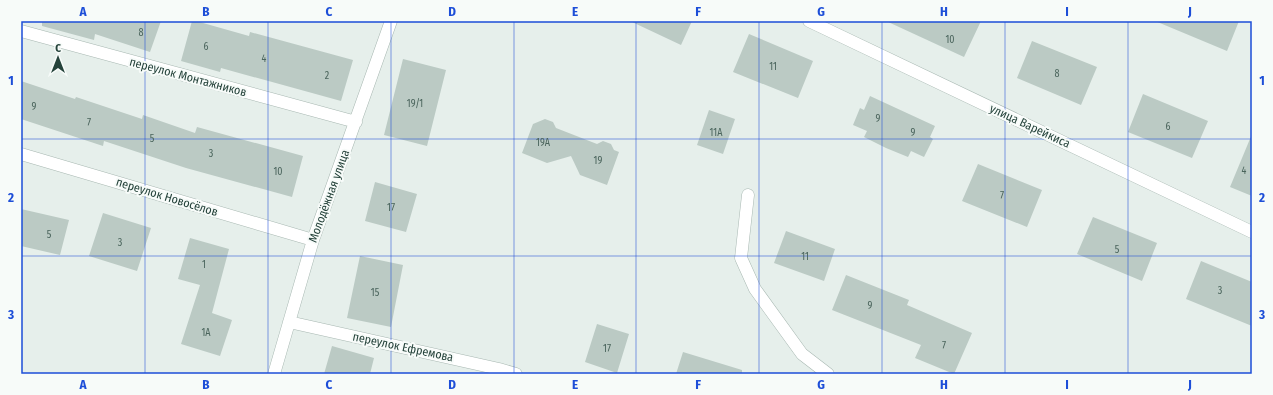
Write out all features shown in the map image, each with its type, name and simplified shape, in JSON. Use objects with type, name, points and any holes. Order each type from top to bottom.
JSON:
[{"type":"street","name":"Молодёжная улица","points":[[274,374],[312,240],[356,122],[391,21]]},
{"type":"street","name":"улица Варейкиса","points":[[809,21],[1252,232]]},
{"type":"street","name":"переулок Монтажников","points":[[21,31],[356,122]]},
{"type":"street","name":"переулок Новосёлов","points":[[21,154],[312,240]]},
{"type":"street","points":[[748,195],[741,258],[754,289],[802,354],[828,374]]},
{"type":"street","name":"переулок Ефремова","points":[[289,322],[516,374]]},
{"type":"building","points":[[42,21],[161,21],[150,52],[95,34],[94,40],[42,26]]},
{"type":"building","points":[[192,21],[249,36],[250,32],[353,60],[341,101],[221,68],[220,72],[181,61]]},
{"type":"building","points":[[630,21],[692,21],[681,45]]},
{"type":"building","points":[[886,21],[981,21],[964,57]]},
{"type":"building","points":[[1155,21],[1239,21],[1227,51]]},
{"type":"building","points":[[749,34],[813,61],[798,98],[733,72]]},
{"type":"building","points":[[1032,41],[1097,67],[1081,105],[1017,78]]},
{"type":"building","points":[[403,59],[446,70],[427,146],[384,135]]},
{"type":"building","points":[[21,81],[75,99],[76,97],[142,119],[143,115],[195,133],[197,127],[303,156],[292,197],[186,168],[104,141],[103,146],[21,119]]},
{"type":"building","points":[[1143,94],[1208,121],[1192,158],[1128,132]]},
{"type":"building","points":[[870,96],[935,126],[930,137],[933,139],[924,157],[911,151],[908,157],[886,148],[864,137],[867,131],[853,125],[860,108],[864,110]]},
{"type":"building","points":[[709,110],[735,119],[723,154],[697,145]]},
{"type":"building","points":[[545,119],[553,122],[556,128],[597,144],[603,141],[611,144],[614,150],[619,152],[607,185],[580,175],[571,156],[547,163],[522,153],[533,124]]},
{"type":"building","points":[[1252,134],[1252,196],[1230,187]]},
{"type":"building","points":[[978,164],[1042,190],[1027,227],[962,201]]},
{"type":"building","points":[[375,182],[417,194],[406,232],[365,221]]},
{"type":"building","points":[[21,209],[69,220],[60,255],[21,246]]},
{"type":"building","points":[[103,213],[151,228],[137,271],[89,256]]},
{"type":"building","points":[[1093,217],[1157,243],[1142,281],[1077,254]]},
{"type":"building","points":[[786,231],[835,249],[824,281],[774,263]]},
{"type":"building","points":[[190,238],[229,249],[212,313],[232,320],[220,356],[181,344],[200,285],[178,279]]},
{"type":"building","points":[[360,256],[403,265],[391,327],[347,318]]},
{"type":"building","points":[[1201,261],[1252,282],[1252,326],[1186,299]]},
{"type":"building","points":[[846,275],[909,300],[907,305],[972,333],[954,374],[915,358],[921,345],[832,310]]},
{"type":"building","points":[[597,324],[629,334],[617,373],[585,362]]},
{"type":"building","points":[[332,346],[374,358],[370,374],[324,374]]},
{"type":"building","points":[[683,352],[742,370],[742,374],[676,374]]}]
